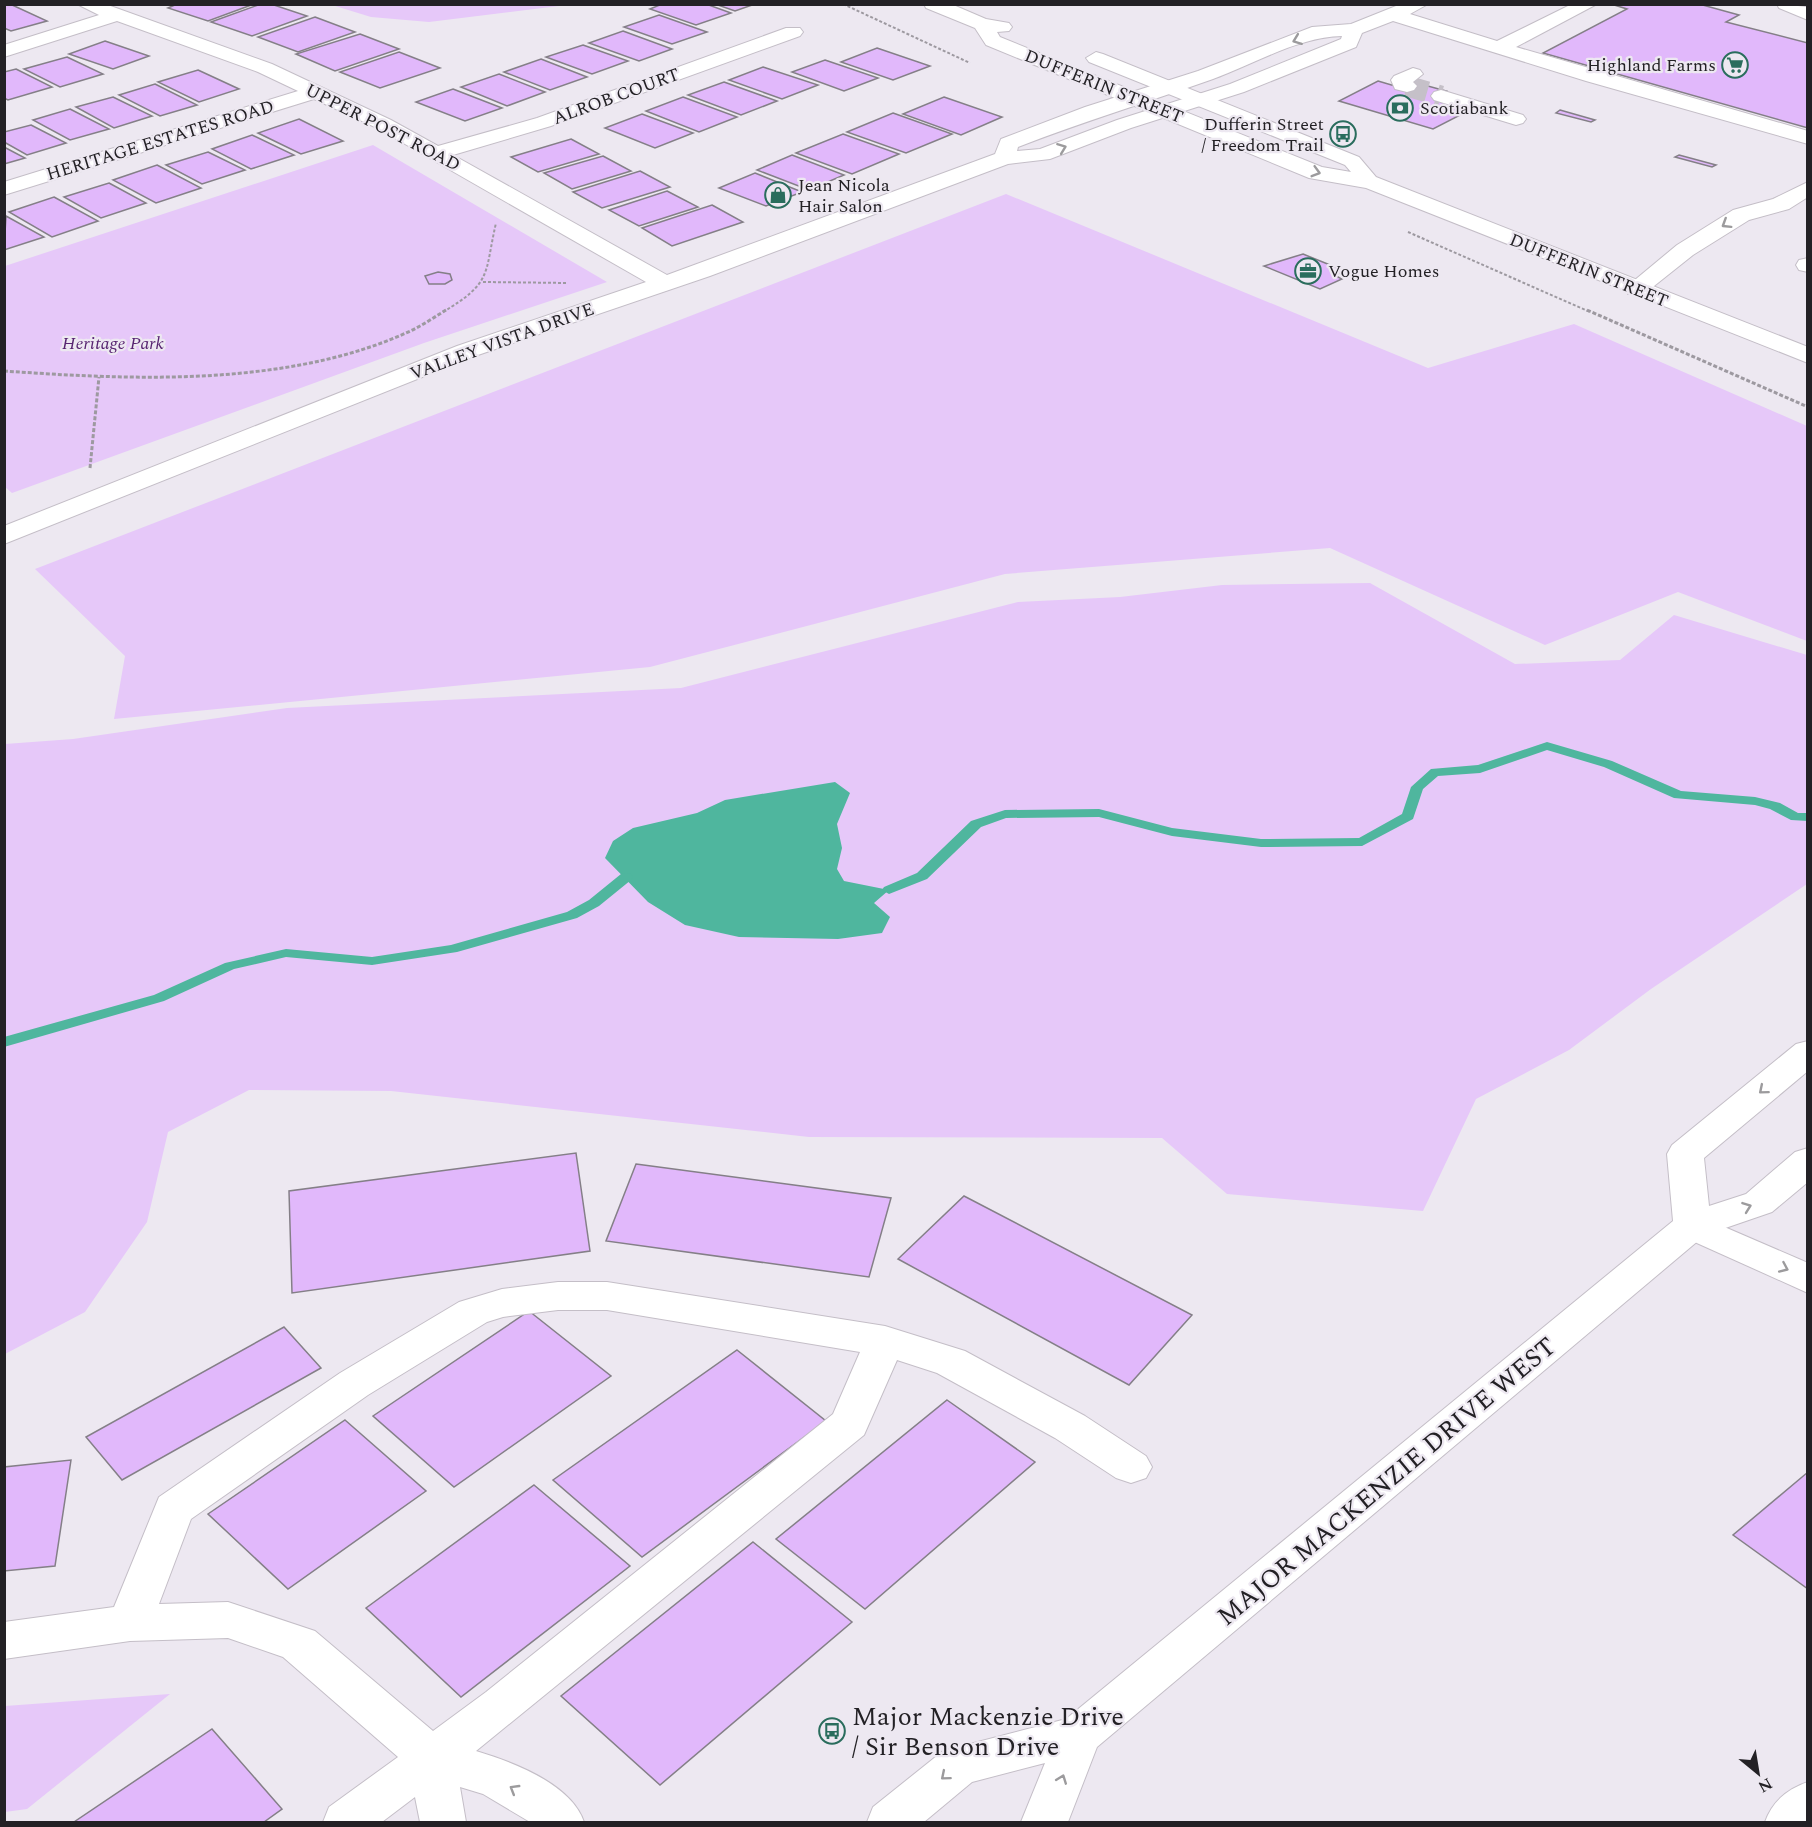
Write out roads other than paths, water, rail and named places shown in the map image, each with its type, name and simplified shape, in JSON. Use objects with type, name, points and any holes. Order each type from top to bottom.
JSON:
[{"type":"street","name":"UPPER POST ROAD","points":[[86,4],[256,65],[384,124],[664,284]]},
{"type":"street","name":"DUFFERIN STREET","points":[[933,4],[982,24],[1020,30]]},
{"type":"street","points":[[1133,98],[1319,31],[1354,30],[1419,4]]},
{"type":"street","points":[[1500,47],[1588,4]]},
{"type":"street","points":[[1786,4],[1808,14]]},
{"type":"street","points":[[1393,15],[1593,77],[1808,138]]},
{"type":"street","points":[[4,51],[115,16]]},
{"type":"street","name":"DUFFERIN STREET","points":[[982,24],[993,41],[1317,173],[1371,182],[1808,356]]},
{"type":"street","name":"VALLEY VISTA DRIVE","points":[[4,536],[466,351],[664,284],[1005,158],[1043,155],[1200,100],[1349,43],[1354,30]]},
{"type":"street","name":"ALROB COURT","points":[[437,153],[544,122],[792,32]]},
{"type":"street","name":"DUFFERIN STREET","points":[[1080,52],[1352,161],[1371,182]]},
{"type":"street","name":"HERITAGE ESTATES ROAD","points":[[4,189],[315,92]]},
{"type":"street","points":[[1441,96],[1516,119]]},
{"type":"street","name":"VALLEY VISTA DRIVE","points":[[1005,158],[1008,143],[1133,98]]},
{"type":"street","points":[[1636,289],[1685,250],[1741,215],[1781,204],[1808,188]]},
{"type":"street","points":[[1750,236],[1770,224],[1781,204]]},
{"type":"street","points":[[1636,289],[1711,260]]},
{"type":"street","points":[[1808,1052],[1685,1154],[1692,1226],[1808,1279]]},
{"type":"street","name":"MAJOR MACKENZIE DRIVE WEST","points":[[890,1822],[958,1765],[1079,1735],[1692,1226],[1759,1203],[1808,1161]]},
{"type":"street","points":[[130,1623],[174,1509],[354,1384],[473,1312],[502,1303],[588,1295],[885,1341],[951,1362],[1070,1427],[1131,1467]]},
{"type":"street","points":[[346,1822],[502,1706],[849,1424],[885,1341]]},
{"type":"street","points":[[4,1641],[130,1623],[228,1620],[299,1644],[431,1758],[497,1778],[552,1811],[561,1822]]},
{"type":"street","name":"MAJOR MACKENZIE DRIVE WEST","points":[[1045,1822],[1079,1735]]},
{"type":"street","points":[[431,1758],[443,1822]]},
{"type":"street","points":[[1788,1822],[1808,1802]]},
{"type":"waterway","points":[[889,890],[922,876],[976,824],[1005,814],[1099,813],[1172,832],[1261,843],[1362,842],[1408,816],[1417,787],[1435,772],[1480,769],[1547,746],[1608,764],[1679,795],[1755,801],[1775,806],[1796,817],[1808,817]]},
{"type":"waterway","points":[[4,1042],[159,998],[230,966],[286,953],[372,961],[452,949],[572,915],[594,903],[626,877]]},
{"type":"tunnel","points":[[1407,86],[1441,96]]},
{"type":"place","name":"Highland Farms","points":[[1735,65]]},
{"type":"place","name":"Scotiabank","points":[[1400,108]]},
{"type":"place","name":"Dufferin Street / Freedom Trail","points":[[1343,134]]},
{"type":"place","name":"Jean Nicola Hair Salon","points":[[778,195]]},
{"type":"place","name":"Vogue Homes","points":[[1308,271]]},
{"type":"place","name":"Major Mackenzie Drive / Sir Benson Drive","points":[[832,1731]]},
{"type":"park label","name":"Heritage Park","points":[[113,343]]}]
